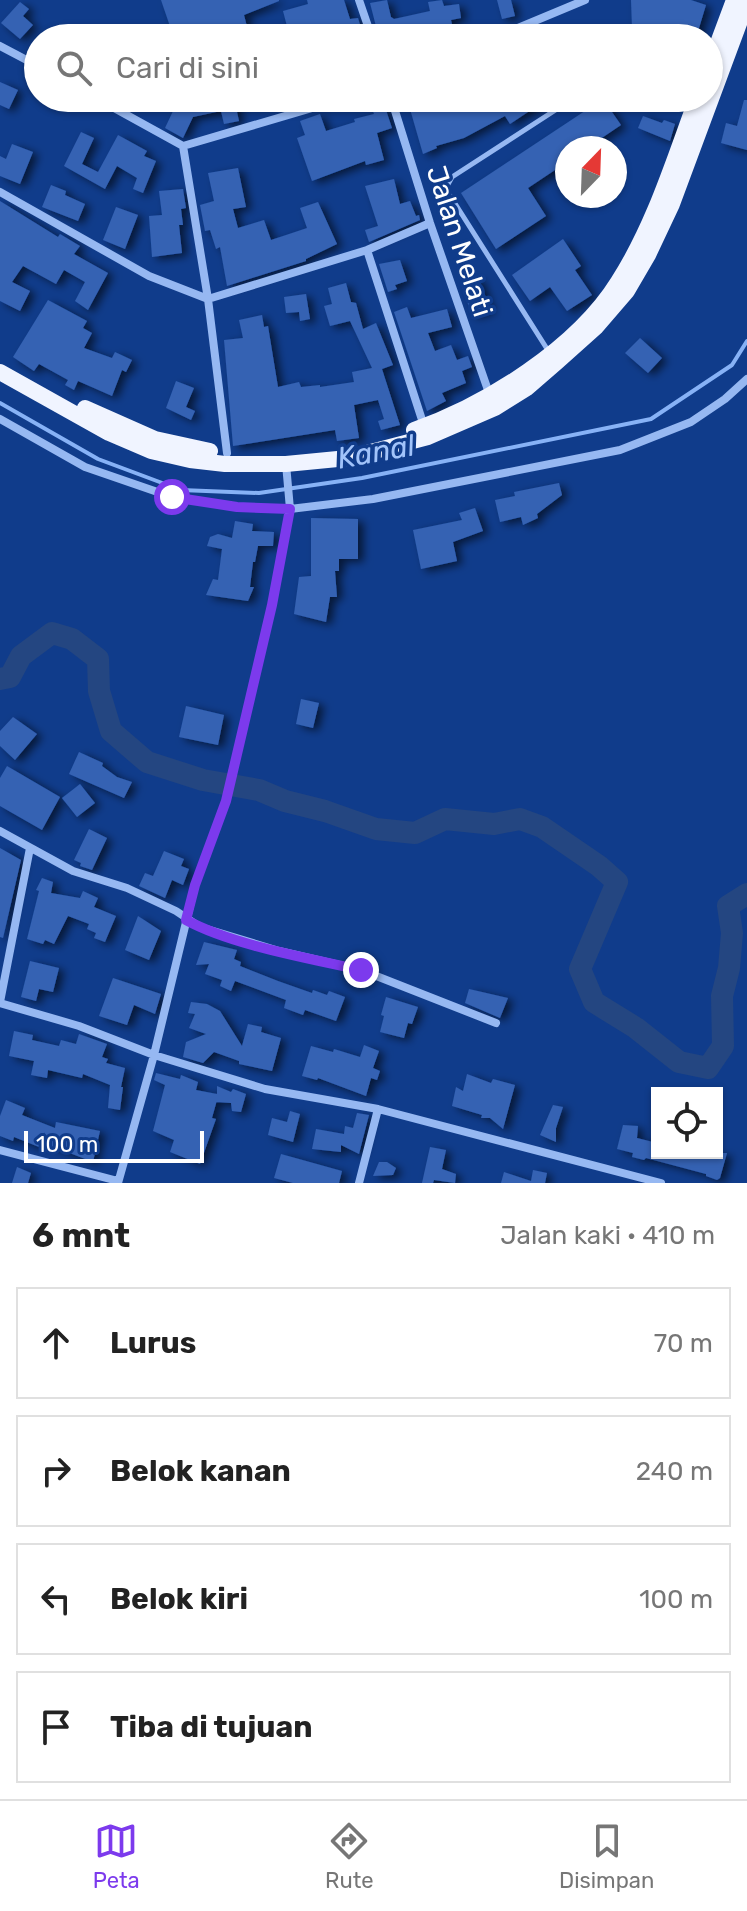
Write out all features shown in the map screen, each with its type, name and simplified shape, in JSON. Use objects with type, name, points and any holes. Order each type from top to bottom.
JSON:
[{"type":"highway","points":[[723,29],[734,0]]},
{"type":"highway","points":[[723,65],[747,2]]},
{"type":"highway","points":[[1,366],[113,423],[192,449],[285,454],[347,447],[424,427],[490,396],[550,353],[587,320],[617,285],[649,222],[692,112]]},
{"type":"highway","points":[[1,366],[109,433],[151,451],[190,460],[286,471],[399,446],[482,414],[527,388],[596,327],[627,291],[660,230],[705,112]]},
{"type":"street","points":[[359,0],[367,24]]},
{"type":"street","points":[[520,24],[556,5],[585,0]]},
{"type":"street","points":[[0,46],[24,59]]},
{"type":"street","points":[[121,112],[183,146],[298,112]]},
{"type":"street","name":"Jalan Melati","points":[[395,112],[490,396]]},
{"type":"street","points":[[183,146],[208,299],[227,453]]},
{"type":"street","points":[[0,192],[149,276],[208,299],[367,250],[430,223]]},
{"type":"street","points":[[367,250],[424,427]]},
{"type":"street","points":[[0,419],[85,467],[172,497],[237,507],[290,509],[373,499],[620,450],[691,422],[725,399],[747,379]]},
{"type":"street","points":[[0,1150],[118,1182],[154,1055],[195,885],[226,801],[234,768],[272,605],[290,509],[286,471]]},
{"type":"street","points":[[0,831],[73,871],[127,888],[176,911],[200,927],[279,951],[361,970],[496,1023]]},
{"type":"street","points":[[30,848],[0,1003],[79,1026],[154,1055],[265,1089],[378,1109],[661,1183]]},
{"type":"street","points":[[359,1183],[378,1109]]},
{"type":"lane","points":[[550,353],[449,194],[447,186],[452,177],[552,112]]},
{"type":"building","points":[[161,0],[279,0],[244,15],[246,24],[169,24]]},
{"type":"building","points":[[307,0],[344,0],[350,19],[358,18],[360,24],[286,24],[283,11],[308,4]]},
{"type":"building","points":[[387,0],[394,19],[430,11],[428,2],[442,0],[444,6],[459,4],[461,18],[451,20],[452,24],[375,24],[370,3]]},
{"type":"building","points":[[497,0],[511,0],[515,16],[502,19]]},
{"type":"building","points":[[631,0],[691,0],[706,5],[700,24],[632,24]]},
{"type":"building","points":[[20,2],[29,9],[23,16],[32,24],[24,24],[24,35],[20,39],[1,23]]},
{"type":"building","points":[[0,82],[18,90],[9,109],[0,105]]},
{"type":"building","points":[[744,100],[747,100],[747,150],[721,143],[726,123],[737,126]]},
{"type":"building","points":[[173,112],[216,112],[193,117],[183,138],[165,128]]},
{"type":"building","points":[[221,112],[237,112],[239,121],[224,124]]},
{"type":"building","points":[[387,112],[392,128],[377,133],[384,160],[366,165],[365,161],[312,181],[297,138],[305,135],[300,121],[320,114],[326,131]]},
{"type":"building","points":[[411,112],[528,112],[510,124],[505,116],[464,138],[436,146],[423,154]]},
{"type":"building","points":[[583,112],[612,112],[621,125],[605,136],[555,136],[555,170],[528,188],[546,216],[496,249],[461,193]]},
{"type":"building","points":[[643,116],[675,124],[670,141],[638,128]]},
{"type":"building","points":[[81,132],[94,138],[82,164],[98,172],[118,135],[147,151],[144,156],[156,161],[143,193],[133,189],[137,178],[117,166],[105,189],[64,166]]},
{"type":"building","points":[[12,144],[33,152],[20,184],[0,176],[0,156],[6,159]]},
{"type":"building","points":[[238,168],[246,207],[233,209],[238,228],[264,220],[271,240],[307,228],[300,208],[318,202],[337,244],[306,261],[227,286],[220,247],[216,249],[210,230],[205,231],[200,205],[214,201],[208,173]]},
{"type":"building","points":[[394,179],[400,204],[410,201],[420,220],[369,242],[365,230],[378,226],[365,186]]},
{"type":"building","points":[[51,185],[85,204],[78,221],[42,207]]},
{"type":"building","points":[[183,189],[186,208],[181,209],[183,225],[179,225],[182,253],[152,257],[149,216],[162,215],[159,191]]},
{"type":"building","points":[[0,201],[58,237],[60,234],[80,246],[74,254],[108,273],[88,310],[75,301],[85,282],[64,270],[56,284],[23,266],[12,282],[30,291],[20,311],[0,301]]},
{"type":"building","points":[[116,207],[138,215],[125,249],[103,240]]},
{"type":"building","points":[[563,239],[581,266],[575,270],[592,295],[567,311],[550,287],[530,301],[512,275]]},
{"type":"building","points":[[400,260],[407,281],[395,285],[397,289],[388,292],[379,264]]},
{"type":"building","points":[[478,277],[490,310],[472,316],[461,283]]},
{"type":"building","points":[[346,283],[351,302],[356,303],[363,329],[376,323],[393,365],[382,369],[400,425],[381,430],[378,421],[384,419],[378,400],[354,405],[359,438],[337,441],[335,430],[233,446],[224,340],[243,338],[239,320],[262,315],[264,327],[268,326],[278,387],[299,382],[301,387],[320,387],[354,382],[352,372],[372,368],[350,321],[330,326],[324,306],[332,304],[328,288]]},
{"type":"building","points":[[306,294],[310,319],[300,321],[299,312],[286,313],[284,297]]},
{"type":"building","points":[[48,300],[87,321],[83,328],[92,333],[84,348],[112,358],[115,352],[132,360],[126,372],[122,370],[112,396],[78,381],[74,390],[65,385],[68,380],[39,364],[34,371],[13,357]]},
{"type":"building","points":[[407,307],[411,318],[447,309],[452,327],[428,333],[435,351],[451,345],[457,360],[468,356],[472,367],[462,371],[466,383],[442,393],[446,401],[427,411],[394,312]]},
{"type":"building","points":[[640,338],[662,358],[648,373],[625,353]]},
{"type":"building","points":[[176,381],[194,388],[186,407],[195,411],[191,420],[166,408]]},
{"type":"building","points":[[559,483],[562,495],[537,514],[538,518],[523,525],[521,517],[500,522],[495,500],[515,496],[514,492]]},
{"type":"building","points":[[475,508],[483,531],[453,542],[457,561],[421,569],[413,530],[462,520],[459,513]]},
{"type":"building","points":[[311,518],[358,519],[358,559],[339,559],[339,571],[335,571],[337,597],[330,597],[326,622],[294,614],[299,577],[311,576]]},
{"type":"building","points":[[235,521],[253,524],[252,531],[274,532],[273,546],[258,546],[250,587],[254,587],[248,601],[206,595],[213,579],[218,580],[222,549],[207,546],[210,537],[218,534],[232,538]]},
{"type":"building","points":[[301,699],[319,703],[313,728],[296,724]]},
{"type":"building","points":[[186,706],[224,715],[218,745],[179,737]]},
{"type":"building","points":[[13,717],[37,734],[15,760],[0,746],[0,731]]},
{"type":"building","points":[[79,752],[103,763],[102,766],[117,777],[132,782],[124,798],[69,774]]},
{"type":"building","points":[[7,766],[60,797],[42,830],[0,806],[0,778]]},
{"type":"building","points":[[80,784],[95,803],[77,817],[62,798]]},
{"type":"building","points":[[89,829],[107,838],[92,870],[74,860]]},
{"type":"building","points":[[0,848],[21,860],[3,938],[0,937]]},
{"type":"building","points":[[164,851],[184,859],[181,866],[189,869],[183,885],[172,880],[165,898],[139,886],[145,873],[153,876]]},
{"type":"building","points":[[42,878],[53,882],[51,893],[80,898],[83,891],[98,898],[94,907],[116,916],[105,942],[94,938],[96,933],[87,929],[89,924],[68,916],[54,944],[27,939],[39,891],[36,890]]},
{"type":"building","points":[[138,916],[161,931],[149,960],[125,950]]},
{"type":"building","points":[[204,942],[237,950],[234,959],[241,962],[240,966],[278,981],[312,993],[313,990],[327,995],[329,991],[345,997],[336,1021],[305,1010],[303,1015],[284,1008],[286,1000],[235,981],[231,991],[220,986],[222,980],[205,974],[209,964],[196,965]]},
{"type":"building","points":[[30,961],[59,968],[53,992],[39,989],[36,1001],[21,997]]},
{"type":"building","points":[[113,978],[161,994],[155,1014],[134,1005],[127,1025],[99,1016]]},
{"type":"building","points":[[469,989],[508,998],[500,1018],[465,1003]]},
{"type":"building","points":[[386,997],[418,1007],[412,1024],[408,1023],[404,1038],[380,1032]]},
{"type":"building","points":[[191,1002],[207,1004],[220,1011],[242,1046],[248,1024],[262,1027],[261,1032],[281,1038],[272,1071],[239,1064],[239,1061],[214,1052],[203,1063],[183,1057],[186,1042],[206,1034],[189,1028],[195,1014],[188,1013]]},
{"type":"building","points":[[14,1031],[33,1035],[32,1040],[59,1046],[61,1040],[76,1044],[79,1034],[107,1044],[102,1057],[108,1059],[106,1063],[125,1068],[120,1110],[108,1108],[110,1085],[83,1074],[82,1078],[48,1070],[47,1078],[31,1075],[34,1061],[9,1056]]},
{"type":"building","points":[[364,1045],[379,1051],[373,1068],[380,1071],[377,1080],[371,1078],[366,1096],[318,1078],[302,1076],[311,1046],[360,1057]]},
{"type":"building","points":[[156,1073],[180,1079],[181,1075],[198,1082],[196,1090],[217,1094],[217,1086],[246,1094],[241,1112],[232,1111],[231,1103],[216,1102],[212,1118],[216,1119],[200,1164],[170,1152],[174,1140],[153,1131],[165,1085],[154,1080]]},
{"type":"building","points":[[467,1074],[491,1083],[493,1079],[515,1085],[503,1129],[490,1118],[481,1118],[482,1115],[452,1106],[456,1087],[463,1091]]},
{"type":"building","points":[[6,1100],[25,1108],[22,1115],[55,1128],[56,1122],[100,1131],[93,1162],[41,1142],[39,1147],[14,1137],[13,1141],[0,1136],[0,1116]]},
{"type":"building","points":[[553,1105],[563,1107],[556,1128],[556,1142],[540,1135]]},
{"type":"building","points":[[290,1111],[300,1114],[293,1142],[268,1135],[272,1118],[287,1122]]},
{"type":"building","points":[[357,1113],[369,1115],[359,1154],[341,1145],[341,1152],[312,1149],[316,1129],[344,1134],[345,1126],[353,1128]]},
{"type":"building","points":[[623,1125],[638,1126],[637,1138],[651,1142],[651,1159],[723,1159],[723,1153],[727,1153],[717,1180],[706,1174],[632,1157],[633,1153],[617,1149]]},
{"type":"building","points":[[430,1147],[446,1150],[442,1169],[456,1174],[455,1183],[434,1180],[433,1183],[422,1183]]},
{"type":"building","points":[[281,1154],[342,1171],[339,1183],[293,1183],[274,1178]]},
{"type":"building","points":[[379,1162],[387,1162],[396,1168],[393,1175],[373,1176]]},
{"type":"building","points":[[17,1167],[31,1173],[28,1183],[12,1183]]},
{"type":"building","points":[[533,1170],[547,1173],[545,1183],[501,1183],[504,1172],[531,1181]]},
{"type":"waterway","name":"Kanal","points":[[0,403],[98,459],[181,490],[259,493],[362,478],[651,419],[732,365],[747,341]]},
{"type":"waterway","points":[[0,679],[10,677],[21,656],[52,633],[72,639],[98,659],[99,691],[111,731],[147,762],[203,780],[259,790],[376,829],[415,833],[445,819],[494,824],[520,819],[542,827],[617,882],[580,969],[594,1002],[636,1028],[679,1062],[708,1068],[723,1046],[722,996],[729,968],[732,933],[728,906],[747,894]]},
{"type":"route","points":[[172,497],[237,507],[290,509],[272,605],[226,801],[195,885],[186,920],[279,951],[361,970]]}]
